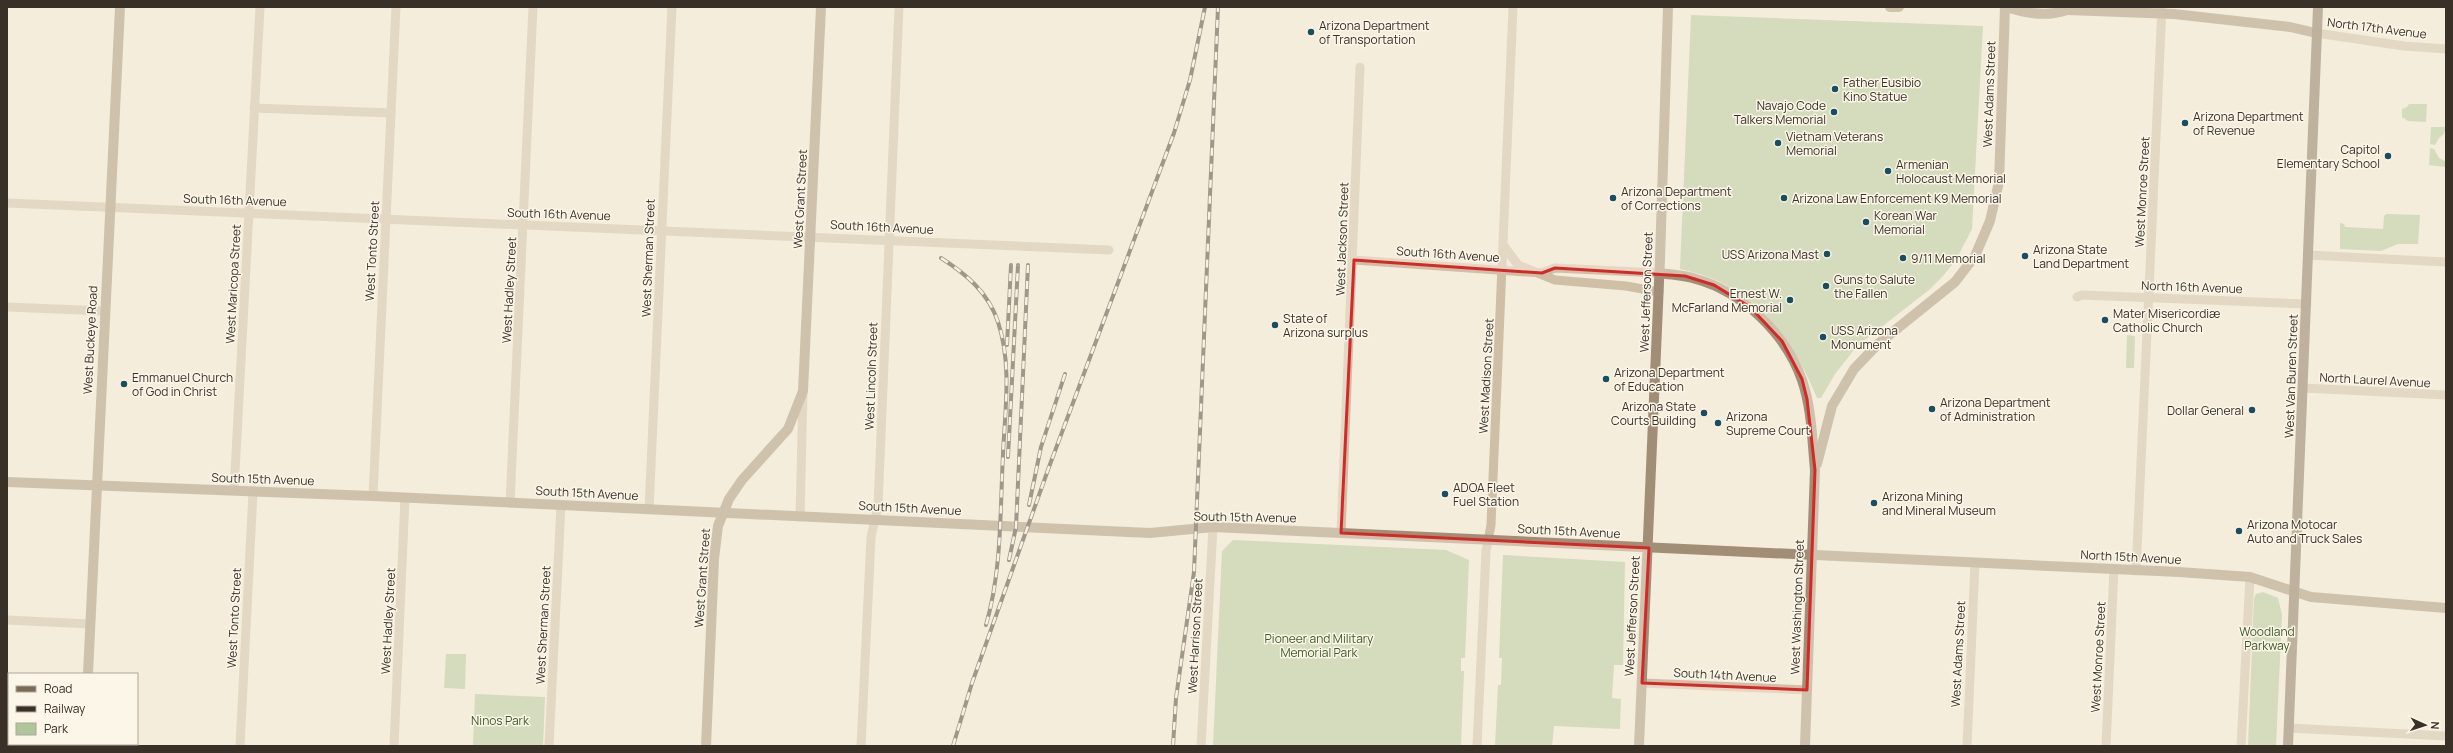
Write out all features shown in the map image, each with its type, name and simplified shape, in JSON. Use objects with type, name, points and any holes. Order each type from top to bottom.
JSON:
[{"type":"main road","name":"West Buckeye Road","points":[[88,673],[95,486],[120,7]]},
{"type":"main road","name":"West Grant Street","points":[[706,746],[714,559],[716,537],[722,513],[742,480],[788,428],[803,391],[821,7]]},
{"type":"main road","name":"West Jefferson Street","points":[[1639,746],[1649,548],[1660,273],[1668,7]]},
{"type":"main road","points":[[1890,7],[1899,7]]},
{"type":"main road","name":"North 17th Avenue","points":[[2006,7],[2022,13],[2054,14],[2064,8],[2161,10],[2290,26],[2316,33]]},
{"type":"main road","name":"West Adams Street","points":[[1999,182],[2006,7]]},
{"type":"main road","name":"West Van Buren Street","points":[[2288,746],[2304,388],[2318,7]]},
{"type":"main road","name":"West Washington Street","points":[[1815,470],[1832,406],[1854,369],[1873,348],[1955,282],[1975,256],[1990,221],[1999,182]]},
{"type":"main road","name":"West Washington Street","points":[[1660,273],[1696,279],[1724,290],[1750,307],[1782,341],[1802,379],[1812,425],[1815,470],[1805,746]]},
{"type":"main road","name":"South 15th Avenue","points":[[7,482],[373,496],[1150,533],[1213,527],[1488,541],[1812,554]]},
{"type":"main road","name":"North 15th Avenue","points":[[1812,554],[2250,577],[2311,597],[2446,608]]},
{"type":"street","name":"West Maricopa Street","points":[[234,491],[260,7]]},
{"type":"street","name":"West Tonto Street","points":[[373,496],[396,7]]},
{"type":"street","name":"West Hadley Street","points":[[510,503],[533,7]]},
{"type":"street","name":"West Sherman Street","points":[[649,509],[672,7]]},
{"type":"street","name":"West Lincoln Street","points":[[861,746],[870,537],[878,506],[900,7]]},
{"type":"street","name":"West Madison Street","points":[[1477,746],[1488,541],[1491,525],[1504,246],[1503,212],[1513,7]]},
{"type":"street","name":"West Monroe Street","points":[[2136,571],[2161,10]]},
{"type":"street","name":"North 17th Avenue","points":[[2316,33],[2386,44],[2446,49]]},
{"type":"street","name":"West Jackson Street","points":[[1341,533],[1354,260],[1360,67]]},
{"type":"street","points":[[254,108],[391,113]]},
{"type":"street","name":"South 16th Avenue","points":[[7,203],[385,218],[524,226],[889,239],[1109,250]]},
{"type":"street","name":"South 16th Avenue","points":[[1504,246],[1518,265],[1542,273],[1554,280],[1626,286],[1659,292]]},
{"type":"street","points":[[2308,255],[2446,262]]},
{"type":"street","name":"South 16th Avenue","points":[[1354,260],[1542,273],[1555,268],[1660,273]]},
{"type":"street","name":"North 16th Avenue","points":[[2077,297],[2082,295],[2307,304]]},
{"type":"street","points":[[7,308],[105,311]]},
{"type":"street","name":"North Laurel Avenue","points":[[2304,388],[2446,395]]},
{"type":"street","name":"West Grant Street","points":[[800,517],[803,391]]},
{"type":"street","name":"West Tonto Street","points":[[240,746],[252,492]]},
{"type":"street","name":"West Hadley Street","points":[[394,746],[405,498]]},
{"type":"street","name":"West Sherman Street","points":[[549,746],[561,505]]},
{"type":"street","name":"West Harrison Street","points":[[1201,746],[1213,527]]},
{"type":"street","name":"West Adams Street","points":[[1967,746],[1975,563]]},
{"type":"street","name":"West Monroe Street","points":[[2106,746],[2114,569]]},
{"type":"street","points":[[2242,746],[2250,577]]},
{"type":"street","points":[[7,620],[90,624]]},
{"type":"street","name":"South 14th Avenue","points":[[1642,683],[1807,690]]},
{"type":"street","points":[[2289,728],[2446,736]]},
{"type":"highlighted area","points":[[1354,260],[1542,273],[1555,268],[1685,276],[1714,285],[1750,307],[1782,341],[1802,379],[1807,399],[1815,470],[1807,690],[1642,683],[1649,548],[1341,533]]},
{"type":"green space","points":[[1691,15],[1983,26],[1972,229],[1956,260],[1942,277],[1929,290],[1857,346],[1835,374],[1821,398],[1817,398],[1794,352],[1781,332],[1765,314],[1748,299],[1728,286],[1705,276],[1680,269]]},
{"type":"green space","points":[[2409,104],[2427,104],[2426,122],[2408,121],[2402,117],[2402,109],[2407,107]]},
{"type":"green space","points":[[2431,127],[2446,127],[2444,134],[2439,138],[2435,145],[2430,144]]},
{"type":"green space","points":[[2430,148],[2434,149],[2439,158],[2445,161],[2445,167],[2429,165]]},
{"type":"green space","points":[[2387,214],[2420,215],[2418,244],[2398,244],[2381,251],[2340,249],[2340,223],[2344,224],[2345,227],[2383,229],[2384,216]]},
{"type":"green space","points":[[2127,335],[2135,336],[2134,368],[2126,368]]},
{"type":"green space","name":"Pioneer and Military Memorial Park","points":[[1233,540],[1446,550],[1469,560],[1465,658],[1461,658],[1461,671],[1464,671],[1461,746],[1213,746],[1222,551]]},
{"type":"green space","points":[[1503,555],[1625,562],[1623,665],[1614,665],[1612,698],[1621,699],[1620,729],[1554,726],[1552,746],[1495,746],[1498,685],[1501,685],[1502,658],[1499,658]]},
{"type":"green space","name":"Woodland Parkway","points":[[2263,592],[2278,598],[2282,615],[2276,746],[2248,746],[2254,598],[2256,594]]},
{"type":"green space","points":[[446,654],[466,654],[465,689],[444,688]]},
{"type":"green space","name":"Ninos Park","points":[[475,694],[545,697],[543,746],[473,746]]},
{"type":"railway","points":[[953,746],[972,683],[1049,467],[1174,133],[1190,80],[1205,7]]},
{"type":"railway","points":[[1173,746],[1176,698],[1194,572],[1218,7]]},
{"type":"railway","points":[[941,258],[967,277],[982,293],[994,311],[1005,354],[1006,404],[998,562],[986,625]]},
{"type":"railway","points":[[1007,345],[1011,265]]},
{"type":"railway","points":[[1008,457],[1018,265]]},
{"type":"railway","points":[[1009,560],[1016,527],[1028,265]]},
{"type":"railway","points":[[1029,505],[1041,447],[1065,374]]},
{"type":"place","name":"Arizona Department of Transportation","points":[[1311,32]]},
{"type":"place","name":"Father Eusibio Kino Statue","points":[[1835,89]]},
{"type":"place","name":"Navajo Code Talkers Memorial","points":[[1834,112]]},
{"type":"place","name":"Arizona Department of Revenue","points":[[2185,123]]},
{"type":"place","name":"Vietnam Veterans Memorial","points":[[1778,143]]},
{"type":"place","name":"Capitol Elementary School","points":[[2388,156]]},
{"type":"place","name":"Armenian Holocaust Memorial","points":[[1888,171]]},
{"type":"place","name":"Arizona Department of Corrections","points":[[1613,198]]},
{"type":"place","name":"Arizona Law Enforcement K9 Memorial","points":[[1784,198]]},
{"type":"place","name":"Korean War Memorial","points":[[1866,222]]},
{"type":"place","name":"USS Arizona Mast","points":[[1827,254]]},
{"type":"place","name":"Arizona State Land Department","points":[[2025,256]]},
{"type":"place","name":"9/11 Memorial","points":[[1903,258]]},
{"type":"place","name":"Guns to Salute the Fallen","points":[[1826,286]]},
{"type":"place","name":"Ernest W. McFarland Memorial","points":[[1790,300]]},
{"type":"place","name":"Mater Misericordiæ Catholic Church","points":[[2105,320]]},
{"type":"place","name":"State of Arizona surplus","points":[[1275,325]]},
{"type":"place","name":"USS Arizona Monument","points":[[1823,337]]},
{"type":"place","name":"Arizona Department of Education","points":[[1606,379]]},
{"type":"place","name":"Emmanuel Church of God in Christ","points":[[124,384]]},
{"type":"place","name":"Arizona Department of Administration","points":[[1932,409]]},
{"type":"place","name":"Dollar General","points":[[2252,410]]},
{"type":"place","name":"Arizona State Courts Building","points":[[1704,413]]},
{"type":"place","name":"Arizona Supreme Court","points":[[1718,423]]},
{"type":"place","name":"ADOA Fleet Fuel Station","points":[[1445,494]]},
{"type":"place","name":"Arizona Mining and Mineral Museum","points":[[1874,503]]},
{"type":"place","name":"Arizona Motocar Auto and Truck Sales","points":[[2239,531]]}]
